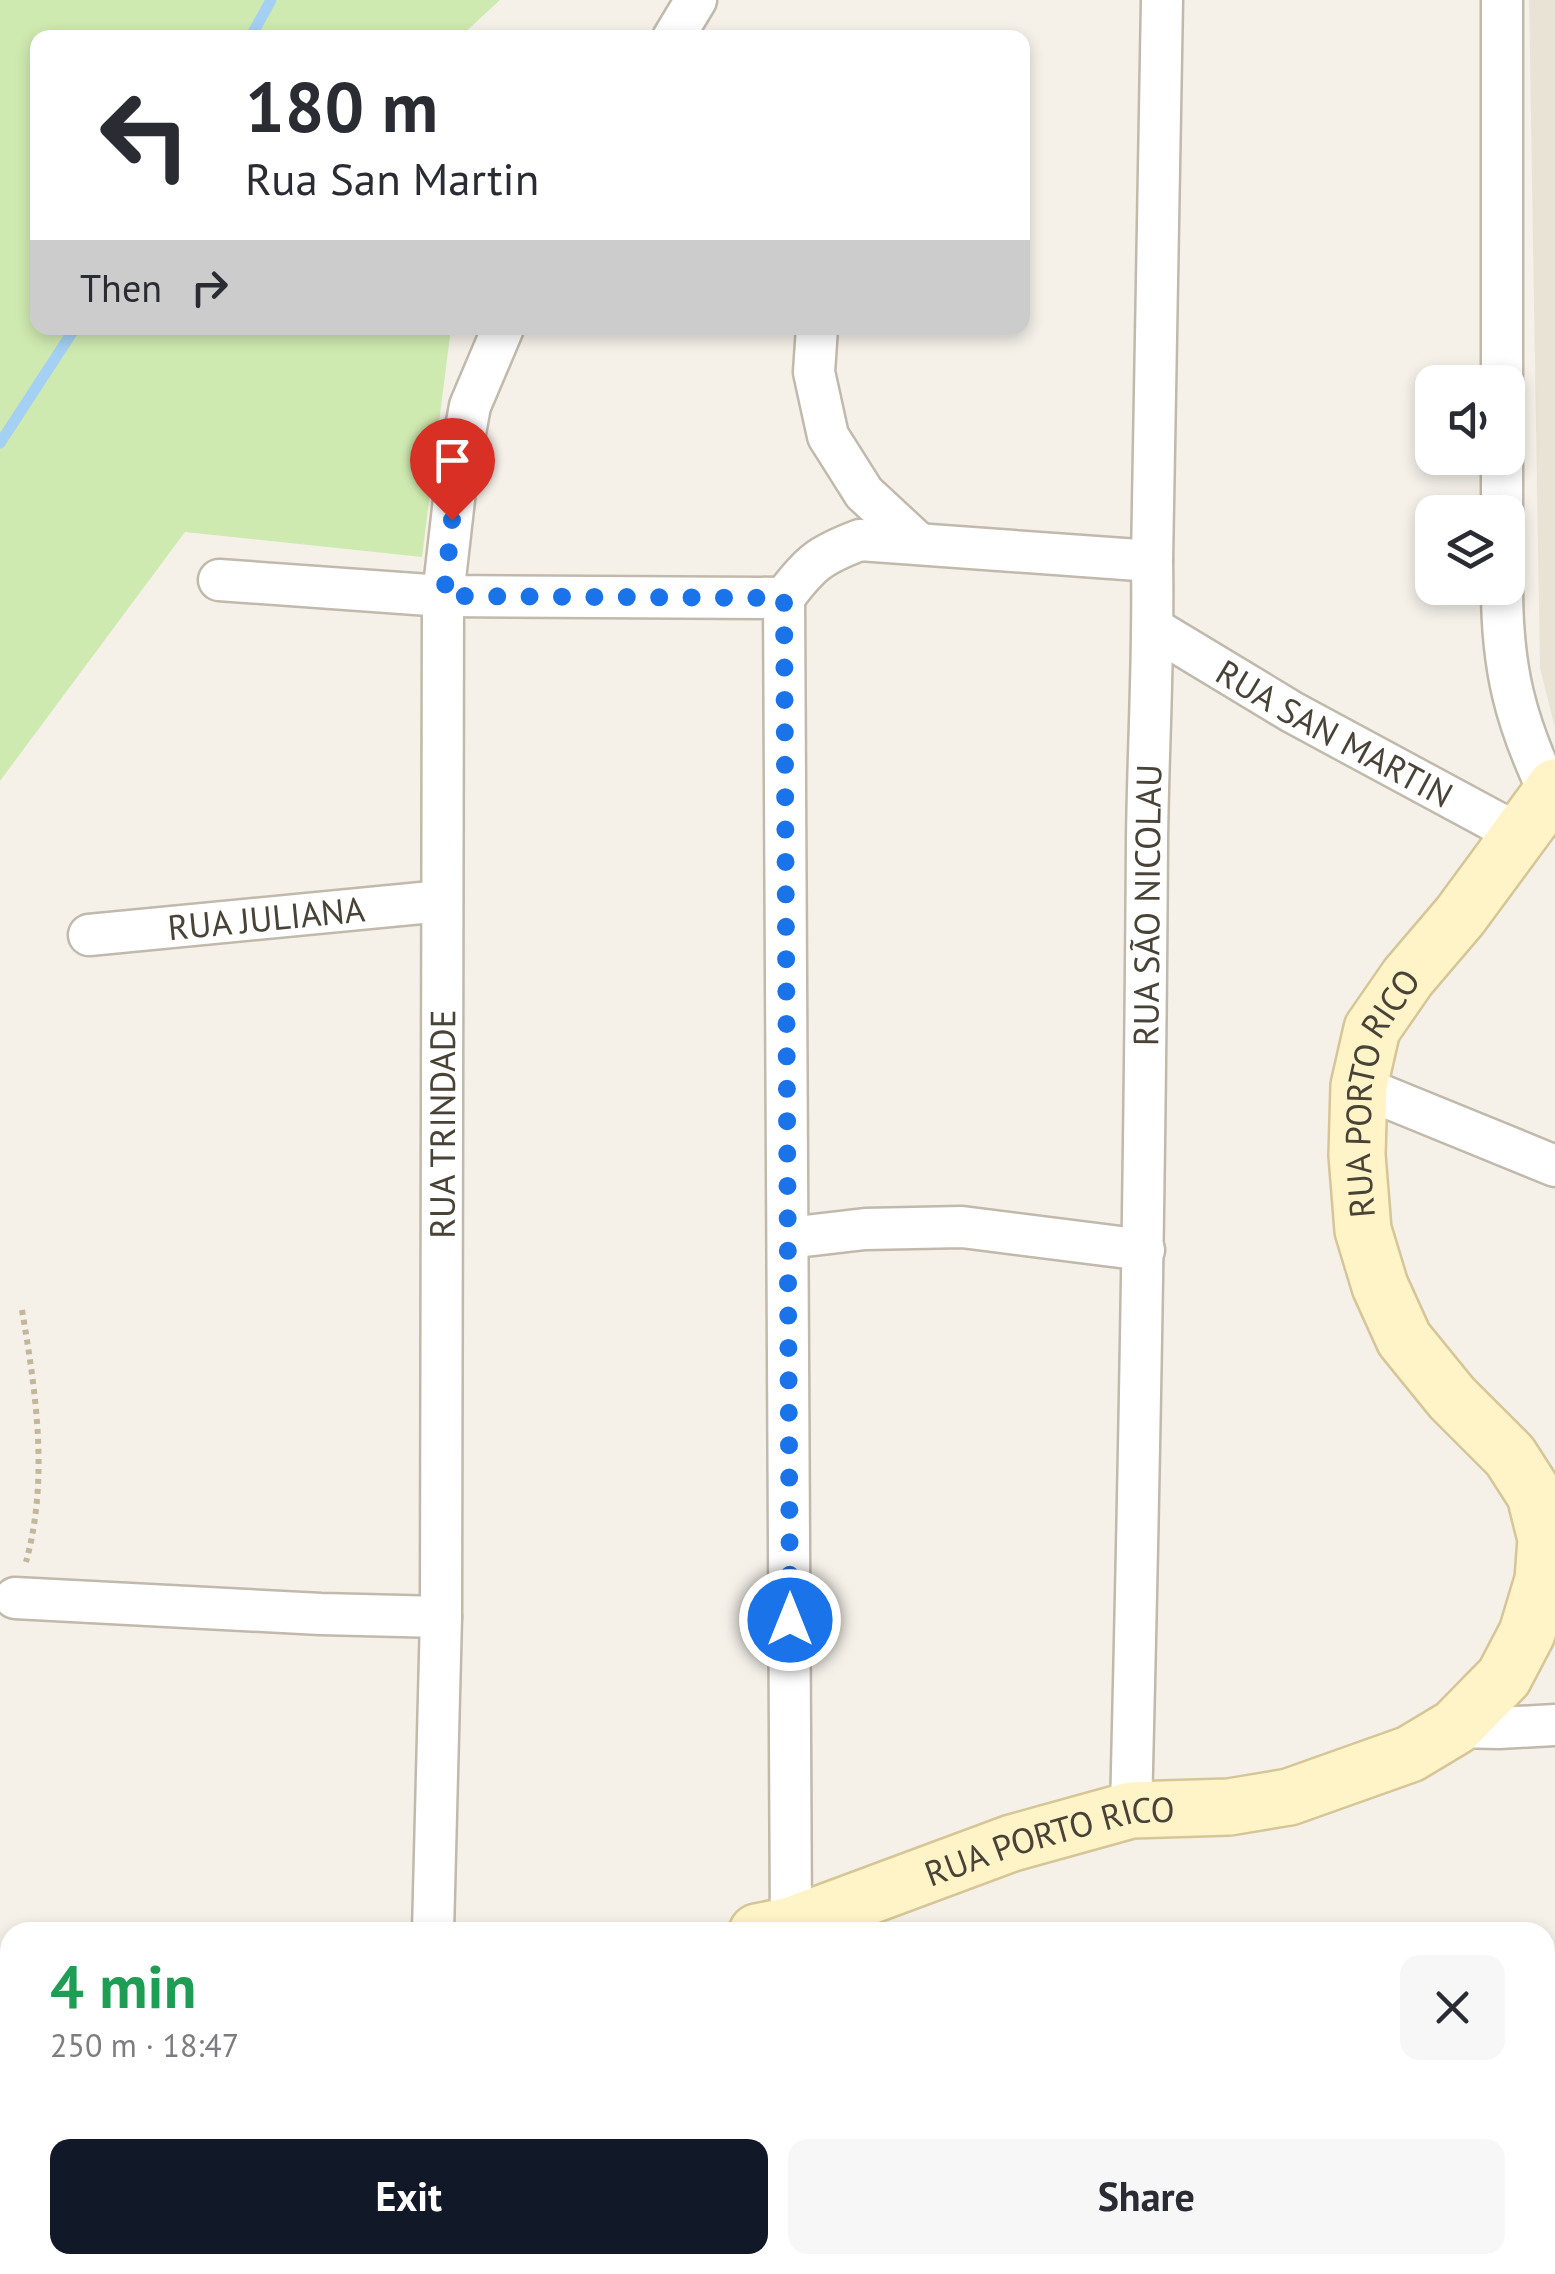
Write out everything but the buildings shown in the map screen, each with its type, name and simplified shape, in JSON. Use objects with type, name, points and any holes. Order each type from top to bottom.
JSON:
[{"type":"street","points":[[679,30],[696,0]]},
{"type":"street","name":"RUA SÃO NICOLAU","points":[[1132,1810],[1162,0]]},
{"type":"street","points":[[1502,0],[1502,365]]},
{"type":"street","name":"RUA TRINDADE","points":[[434,1922],[441,1617],[444,596],[456,482],[470,406],[500,335]]},
{"type":"street","points":[[817,335],[814,372],[828,436],[864,492],[919,544]]},
{"type":"street","points":[[774,1922],[788,1238],[784,598],[805,570],[827,552],[860,540],[1152,561]]},
{"type":"street","points":[[219,580],[444,596],[784,598]]},
{"type":"street","points":[[1502,605],[1509,684],[1541,805]]},
{"type":"street","name":"RUA SAN MARTIN","points":[[1153,628],[1292,712],[1541,805]]},
{"type":"street","name":"RUA PORTO RICO","points":[[793,1922],[1012,1843],[1132,1810],[1228,1807],[1289,1797],[1410,1754],[1455,1727],[1504,1677],[1527,1634],[1543,1580],[1546,1539],[1535,1495],[1510,1456],[1452,1398],[1404,1339],[1380,1286],[1363,1230],[1359,1086],[1372,1029],[1541,805]]},
{"type":"street","name":"RUA JULIANA","points":[[88,935],[442,901]]},
{"type":"street","points":[[1359,1086],[1555,1166]]},
{"type":"street","points":[[788,1238],[864,1229],[962,1228],[1144,1250]]},
{"type":"street","points":[[16,1598],[441,1617]]},
{"type":"street","points":[[1455,1727],[1555,1725]]},
{"type":"path","points":[[16,1598],[34,1533],[38,1468],[38,1417],[22,1310]]},
{"type":"shaded area","points":[[1529,0],[1555,0],[1555,728],[1540,668]]},
{"type":"green space","points":[[0,0],[500,0],[468,30],[30,30],[30,335],[450,335],[422,557],[185,532],[0,781]]},
{"type":"waterway","points":[[254,30],[271,0]]},
{"type":"waterway","points":[[0,443],[70,335]]},
{"type":"route","points":[[452,520],[444,596],[784,598],[790,1620]]}]
